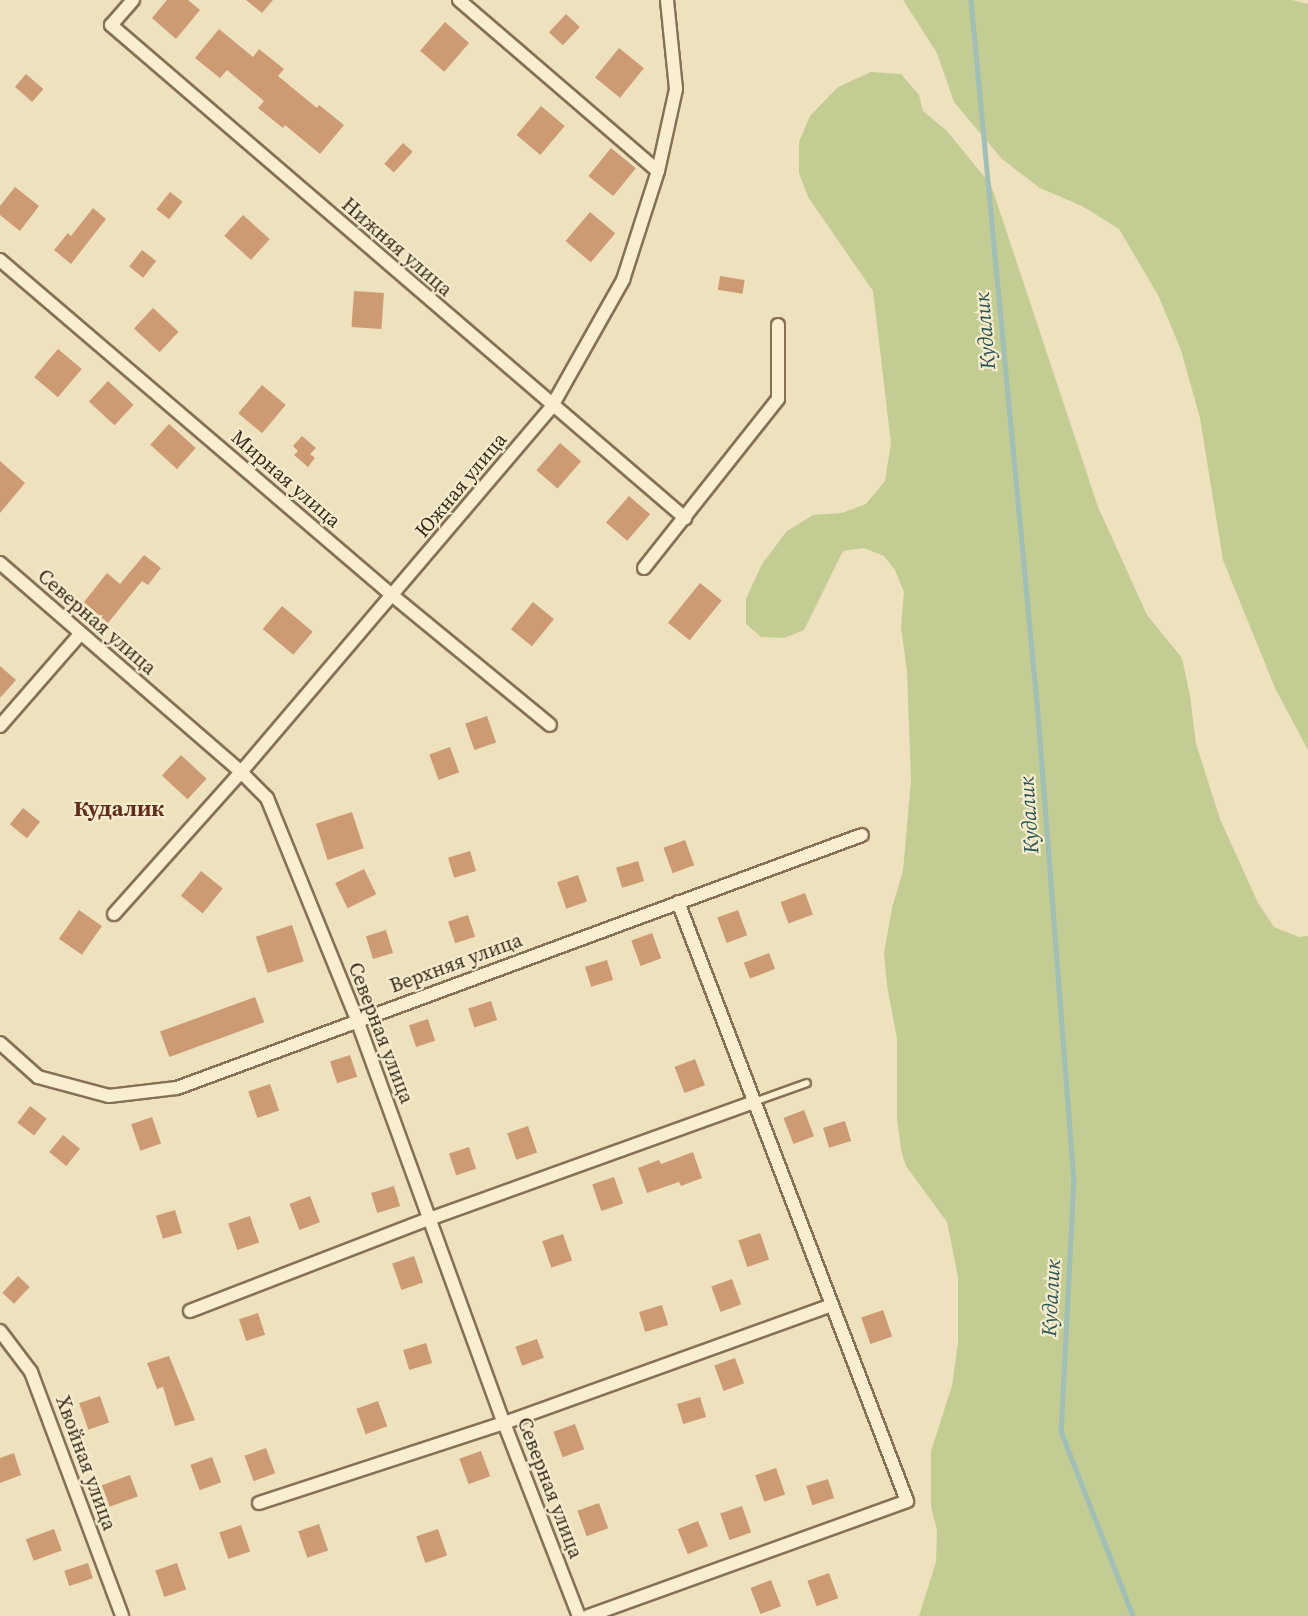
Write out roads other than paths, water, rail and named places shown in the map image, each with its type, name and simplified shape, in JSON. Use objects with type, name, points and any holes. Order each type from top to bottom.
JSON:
[{"type":"street","name":"Нижняя улица","points":[[132,0],[111,25],[685,518]]},
{"type":"street","points":[[459,0],[658,171]]},
{"type":"street","name":"Южная улица","points":[[114,914],[241,772],[393,596],[552,406],[623,280],[658,171],[676,89],[667,0]]},
{"type":"street","name":"Мирная улица","points":[[0,260],[393,596],[550,724]]},
{"type":"street","points":[[644,568],[778,399],[778,325]]},
{"type":"street","name":"Северная улица","points":[[0,563],[241,772],[267,798],[357,1020],[504,1423],[579,1616]]},
{"type":"street","points":[[0,726],[81,633]]},
{"type":"street","name":"Верхняя улица","points":[[0,1043],[38,1077],[109,1096],[177,1088],[862,835]]},
{"type":"street","points":[[588,1616],[907,1501],[678,902]]},
{"type":"street","points":[[190,1311],[429,1220],[754,1102]]},
{"type":"street","points":[[259,1503],[504,1423],[831,1305]]},
{"type":"street","name":"Хвойная улица","points":[[0,1331],[31,1372],[122,1616]]},
{"type":"lane","points":[[754,1102],[807,1083]]},
{"type":"waterway","name":"Кудалик","points":[[971,0],[1038,714],[1074,1178],[1061,1431],[1133,1616]]},
{"type":"district","name":"Кудалик","points":[[119,809]]}]
